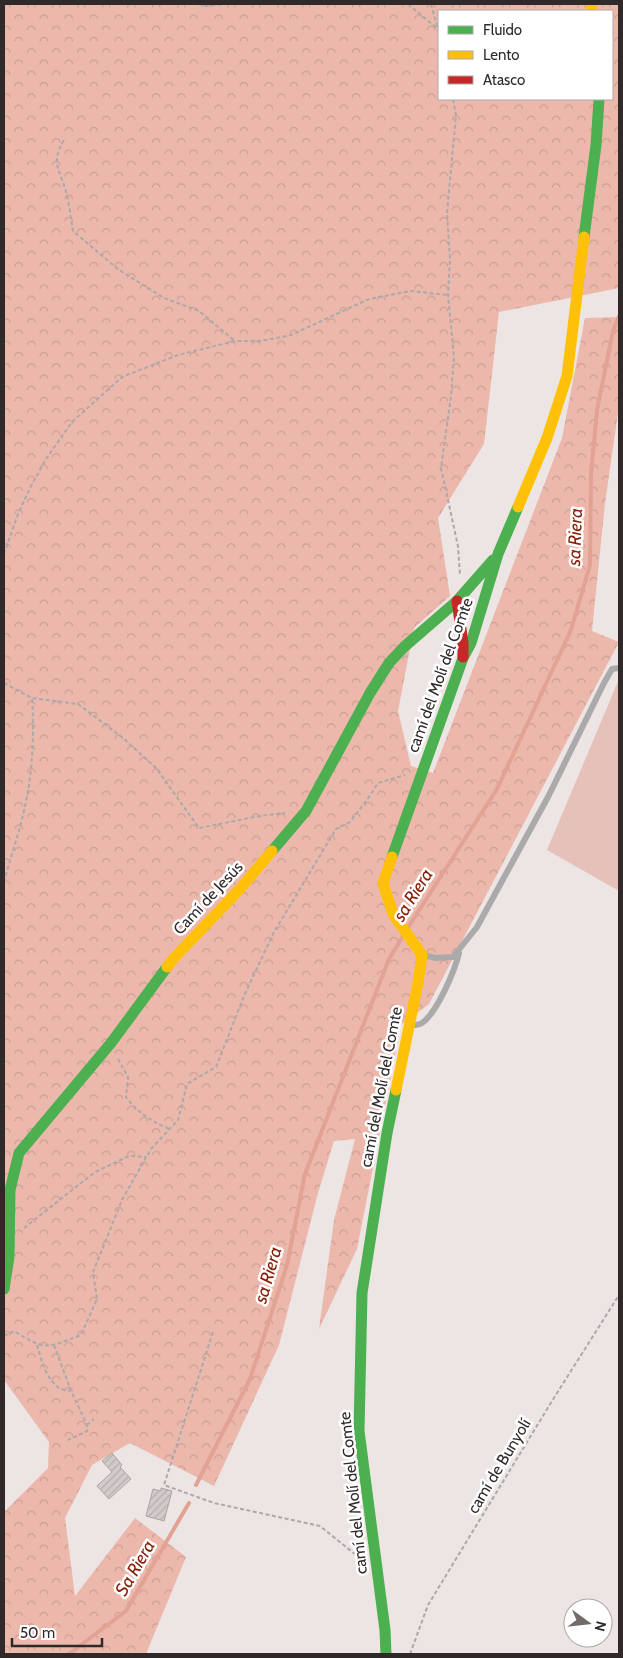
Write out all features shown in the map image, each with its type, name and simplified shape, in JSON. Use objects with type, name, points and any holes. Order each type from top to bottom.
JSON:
[{"type":"street","points":[[498,554],[547,438],[566,376],[596,145],[599,100]]},
{"type":"street","name":"Camí de Jesús","points":[[4,1289],[10,1240],[9,1199],[12,1176],[19,1153],[111,1043],[174,958],[239,890],[306,811],[370,693],[389,663],[404,647],[456,603],[498,554]]},
{"type":"street","name":"camí del Molí del Comte","points":[[386,1654],[385,1630],[359,1431],[362,1293],[387,1133],[418,983],[419,951],[393,914],[383,883],[419,779],[476,629],[498,554]]},
{"type":"street","points":[[456,603],[473,619],[476,629]]},
{"type":"street","points":[[456,603],[464,658]]},
{"type":"street","points":[[432,622],[454,628],[461,634]]},
{"type":"lane","points":[[419,951],[436,958],[454,957],[477,927],[548,797],[608,676],[612,669],[619,668]]},
{"type":"lane","points":[[409,1027],[421,1023],[435,1009],[455,967],[459,950]]},
{"type":"path","points":[[198,4],[206,6],[225,4]]},
{"type":"path","points":[[408,4],[438,29]]},
{"type":"path","points":[[431,4],[438,29]]},
{"type":"path","points":[[453,100],[456,115],[447,213],[450,259],[448,295],[454,357],[451,396],[441,468],[458,546],[456,603]]},
{"type":"path","points":[[64,140],[57,151],[58,171],[67,194],[73,231],[119,270],[164,298],[200,311],[235,341]]},
{"type":"path","points":[[4,554],[12,527],[46,459],[72,422],[122,376],[178,355],[235,341],[262,341],[291,335],[369,299],[411,291],[448,295]]},
{"type":"path","points":[[4,683],[32,698],[78,704],[123,738],[156,768],[199,828],[260,816],[306,811]]},
{"type":"path","points":[[4,882],[28,790],[33,720],[32,698]]},
{"type":"path","points":[[4,1336],[14,1331],[36,1345],[54,1345],[81,1335],[97,1299],[93,1272],[122,1200],[151,1149],[178,1120],[187,1084],[216,1067],[244,996],[274,932],[336,829],[350,822],[368,800],[378,783],[405,774],[419,779]]},
{"type":"path","points":[[111,1043],[128,1078],[126,1097],[135,1109],[146,1118],[169,1129]]},
{"type":"path","points":[[10,1240],[95,1172],[129,1156],[146,1157]]},
{"type":"path","name":"camí de Bunyolí","points":[[410,1654],[428,1605],[619,1295]]},
{"type":"path","points":[[213,1332],[164,1485],[214,1503],[320,1526],[356,1555],[362,1569],[377,1576]]},
{"type":"path","points":[[36,1345],[50,1378],[60,1389],[71,1390]]},
{"type":"path","points":[[54,1345],[87,1425],[87,1432],[68,1440]]},
{"type":"path","points":[[87,1425],[94,1420]]},
{"type":"green space","points":[[4,4],[619,4],[619,288],[499,312],[484,444],[438,518],[450,596],[414,628],[398,711],[411,766],[433,773],[562,438],[585,318],[619,317],[619,406],[605,503],[592,631],[619,642],[429,1004],[401,1025],[357,1249],[319,1329],[334,1220],[355,1139],[334,1141],[318,1193],[279,1345],[214,1486],[130,1443],[92,1465],[65,1518],[75,1596],[135,1518],[186,1557],[146,1654],[4,1654],[4,1512],[48,1468],[49,1442],[4,1380]]},
{"type":"shaded area","points":[[619,679],[619,891],[547,850]]},
{"type":"building","points":[[112,1453],[122,1465],[120,1467],[131,1479],[109,1499],[97,1486],[112,1472],[102,1461]]},
{"type":"building","points":[[161,1488],[172,1491],[164,1521],[146,1516],[153,1489],[161,1491]]},
{"type":"waterway","name":"sa Riera","points":[[409,926],[497,789],[571,630],[590,565],[591,474],[597,410],[613,331],[619,316]]},
{"type":"waterway","name":"sa Riera","points":[[196,1485],[250,1379],[287,1265],[305,1174],[389,959],[403,936]]},
{"type":"waterway","name":"Sa Riera","points":[[69,1654],[126,1611],[189,1503]]},
{"type":"traffic: fast","points":[[584,237],[596,145],[599,100]]},
{"type":"traffic: fast","points":[[392,857],[463,658],[471,643],[498,554],[518,507]]},
{"type":"traffic: fast","points":[[272,851],[306,811],[370,693],[389,663],[404,647],[457,601],[493,560]]},
{"type":"traffic: fast","points":[[4,1289],[9,1257],[10,1190],[19,1153],[111,1043],[167,967]]},
{"type":"traffic: fast","points":[[386,1654],[385,1630],[359,1431],[362,1293],[387,1133],[396,1090]]},
{"type":"traffic: slow","points":[[590,4],[593,10]]},
{"type":"traffic: slow","points":[[518,507],[547,438],[567,376],[584,237]]},
{"type":"traffic: slow","points":[[167,967],[239,890],[272,851]]},
{"type":"traffic: slow","points":[[392,857],[383,883],[393,914],[422,955],[396,1090]]},
{"type":"traffic: jam","points":[[457,601],[463,657]]}]
